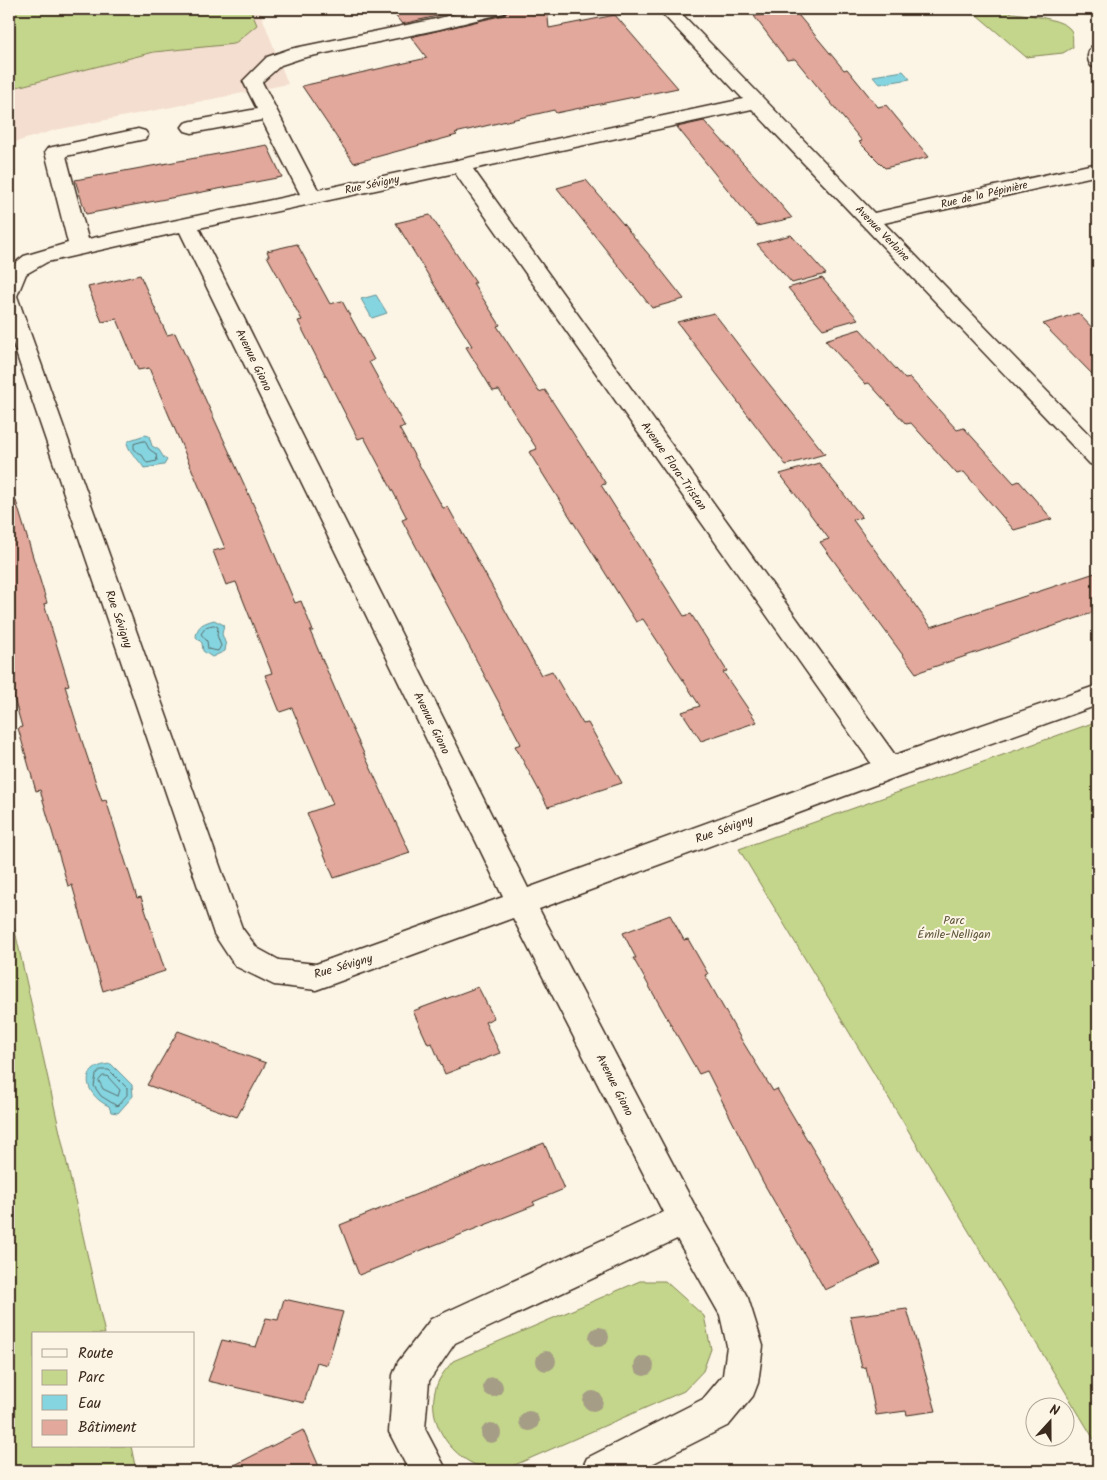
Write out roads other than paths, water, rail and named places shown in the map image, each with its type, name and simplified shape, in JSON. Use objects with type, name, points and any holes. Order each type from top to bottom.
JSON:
[{"type":"street","points":[[312,197],[252,81],[274,61],[297,54],[440,24],[498,9]]},
{"type":"street","name":"Avenue Verlaine","points":[[667,9],[1098,458]]},
{"type":"street","points":[[1098,51],[1098,62]]},
{"type":"street","name":"Rue Sévigny","points":[[9,292],[10,280],[18,268],[36,259],[80,247],[756,102]]},
{"type":"street","points":[[192,127],[269,113]]},
{"type":"street","points":[[80,247],[55,152],[138,135]]},
{"type":"street","name":"Avenue Flora-Tristan","points":[[460,165],[889,768]]},
{"type":"street","name":"Rue de la Pépinière","points":[[870,220],[1098,169]]},
{"type":"street","name":"Avenue Giono","points":[[187,224],[521,904],[684,1219],[736,1310],[745,1346],[740,1383],[716,1412],[600,1471]]},
{"type":"street","name":"Rue Sévigny","points":[[9,301],[229,934],[246,957],[274,972],[316,976],[521,904],[889,768],[1098,695]]},
{"type":"street","points":[[429,1471],[407,1432],[411,1375],[443,1331],[684,1219]]},
{"type":"water","points":[[903,71],[910,79],[880,84],[873,76]]},
{"type":"water","points":[[376,295],[387,313],[372,318],[361,299]]},
{"type":"water","points":[[145,435],[149,436],[152,446],[159,450],[167,460],[164,465],[144,468],[130,450],[127,443],[130,440]]},
{"type":"water","points":[[214,620],[224,625],[222,634],[226,645],[225,651],[212,657],[203,651],[202,643],[196,637],[202,625]]},
{"type":"water","points":[[111,1064],[132,1085],[133,1096],[118,1113],[111,1112],[109,1106],[94,1095],[88,1082],[93,1070],[100,1066]]},
{"type":"park label","name":"Parc Émile-Nelligan","points":[[954,927]]}]
